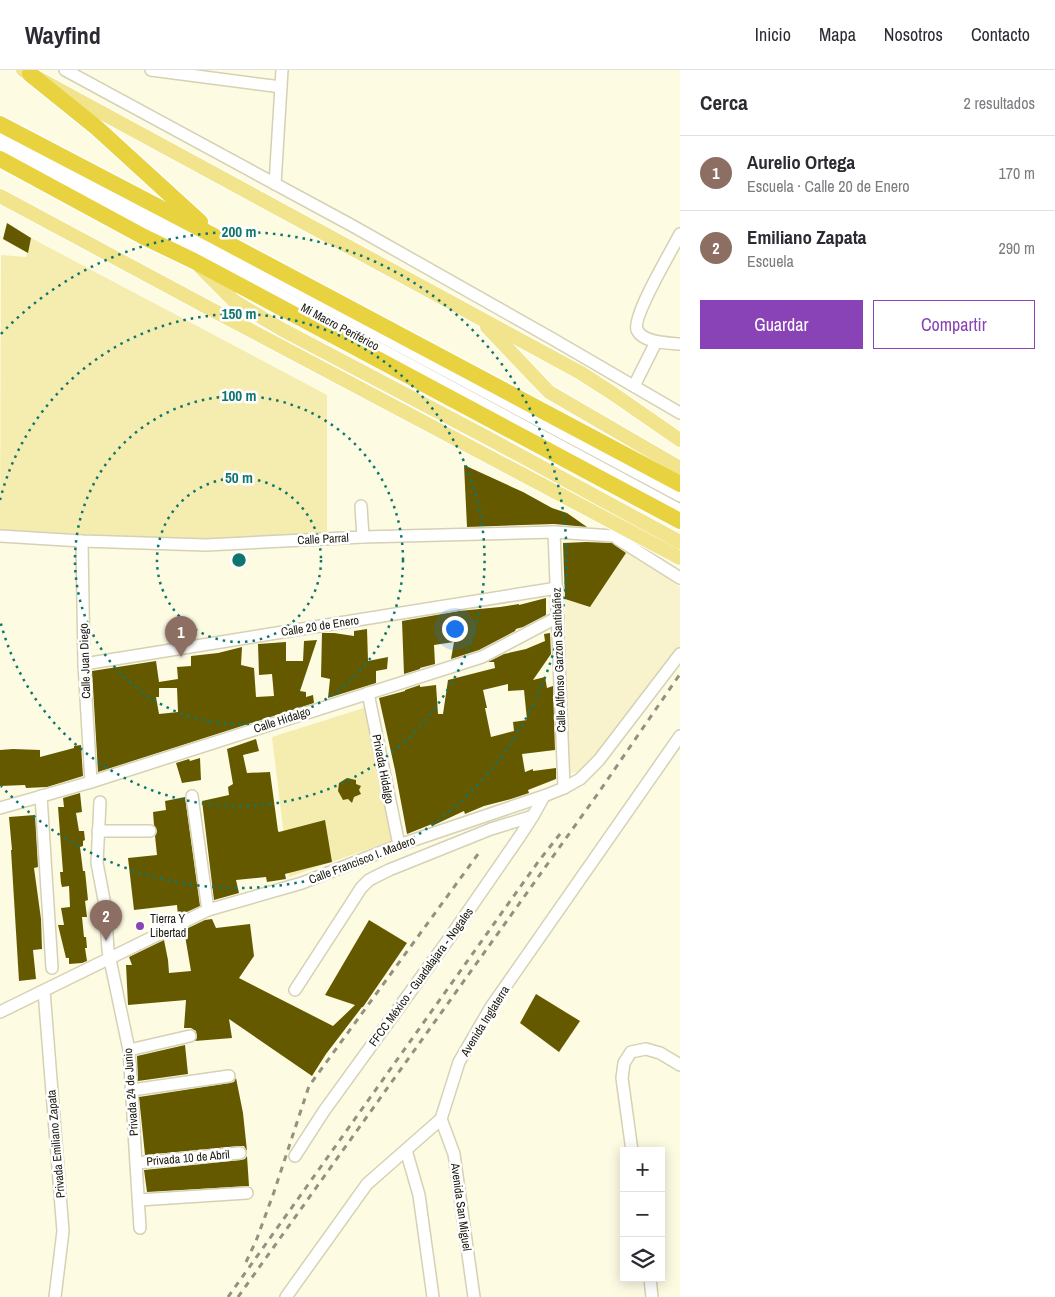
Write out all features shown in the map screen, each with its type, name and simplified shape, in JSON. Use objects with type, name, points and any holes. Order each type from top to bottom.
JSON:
[{"type":"highway","points":[[26,72],[97,128],[216,237]]},
{"type":"highway","points":[[0,124],[680,484]]},
{"type":"highway","points":[[0,158],[144,237],[194,261],[680,521]]},
{"type":"main road","points":[[26,72],[581,372],[680,440]]},
{"type":"main road","points":[[0,196],[680,558]]},
{"type":"main road","points":[[194,261],[234,301],[283,330],[680,542]]},
{"type":"main road","points":[[477,317],[549,392],[680,468]]},
{"type":"main road","points":[[363,373],[411,416]]},
{"type":"street","points":[[65,70],[351,225],[680,413]]},
{"type":"street","points":[[151,70],[281,87]]},
{"type":"street","points":[[274,184],[282,70]]},
{"type":"street","name":"Mi Macro Periférico","points":[[0,133],[680,496]]},
{"type":"street","name":"Mi Macro Periférico","points":[[0,144],[680,510]]},
{"type":"street","points":[[680,234],[640,308],[636,322],[640,334],[656,342],[680,344]]},
{"type":"street","points":[[634,386],[656,342]]},
{"type":"street","points":[[361,506],[363,537]]},
{"type":"street","name":"Calle Parral","points":[[0,536],[206,545],[363,537],[554,532],[645,539]]},
{"type":"street","name":"Calle Alfonso Garzon Santibáñez","points":[[554,532],[564,788]]},
{"type":"street","points":[[614,536],[680,578]]},
{"type":"street","name":"Calle Juan Diego","points":[[82,541],[84,664],[91,782]]},
{"type":"street","name":"Calle 20 de Enero","points":[[84,664],[557,588]]},
{"type":"street","name":"Calle Hidalgo","points":[[0,808],[91,782],[482,657],[558,616]]},
{"type":"street","name":"Calle Francisco I. Madero","points":[[0,1012],[208,910],[302,883],[398,845],[564,788],[580,779],[599,760],[680,654]]},
{"type":"street","name":"Privada Hidalgo","points":[[368,693],[398,845]]},
{"type":"street","name":"Avenida Inglaterra","points":[[441,1119],[459,1062],[491,1008],[680,736]]},
{"type":"street","points":[[41,796],[52,968]]},
{"type":"street","points":[[192,796],[208,910]]},
{"type":"street","name":"FFCC México - Guadalajara - Nogales","points":[[295,1156],[324,1111],[520,836],[544,796]]},
{"type":"street","name":"Privada 24 de Junio","points":[[100,802],[97,863],[105,905],[108,950],[129,1050],[140,1228]]},
{"type":"street","points":[[295,990],[361,888],[369,880],[490,829],[533,816]]},
{"type":"street","points":[[98,830],[150,831]]},
{"type":"street","name":"Privada Emiliano Zapata","points":[[44,991],[62,1231],[55,1297]]},
{"type":"street","points":[[129,1050],[190,1036]]},
{"type":"street","points":[[631,1147],[622,1078],[624,1063],[631,1052],[646,1049],[680,1065]]},
{"type":"street","points":[[132,1090],[230,1076]]},
{"type":"street","points":[[286,1297],[367,1184],[441,1119]]},
{"type":"street","name":"Avenida San Miguel","points":[[441,1119],[454,1154],[474,1297]]},
{"type":"street","points":[[406,1150],[419,1195],[433,1297]]},
{"type":"street","name":"Privada 10 de Abril","points":[[136,1163],[240,1153]]},
{"type":"street","points":[[139,1200],[247,1193]]},
{"type":"street","points":[[650,1282],[652,1297]]},
{"type":"shaded area","points":[[31,238],[327,395],[327,533],[203,540],[0,530],[1,255],[26,257]]},
{"type":"shaded area","points":[[628,550],[680,587],[680,647],[586,769],[569,774],[565,599],[590,607]]},
{"type":"shaded area","points":[[367,707],[394,840],[289,877],[272,737]]},
{"type":"building","points":[[7,223],[31,238],[28,253],[3,239]]},
{"type":"building","points":[[464,465],[523,492],[552,508],[567,513],[587,527],[554,524],[467,527]]},
{"type":"building","points":[[563,543],[612,543],[626,553],[590,607],[565,599]]},
{"type":"building","points":[[546,598],[546,615],[479,650],[451,659],[454,642],[434,645],[435,664],[404,674],[402,621],[459,611],[519,605]]},
{"type":"building","points":[[367,629],[368,661],[388,657],[387,669],[376,671],[376,683],[328,698],[330,679],[321,677],[322,633],[354,636],[354,631]]},
{"type":"building","points":[[550,633],[551,654],[533,680],[545,677],[547,688],[553,686],[555,750],[522,754],[525,772],[533,769],[533,771],[556,768],[556,779],[528,790],[529,793],[484,806],[465,814],[464,811],[432,826],[432,824],[407,834],[379,698],[420,685],[420,687],[436,685],[438,714],[443,714],[448,680],[495,668],[494,662],[488,662],[504,654],[526,649],[545,641],[544,634]],"holes":[[[508,684],[508,691],[524,690],[527,720],[513,722],[514,731],[491,737],[483,690]]]},
{"type":"building","points":[[317,640],[300,691],[306,692],[306,697],[313,695],[314,703],[98,772],[92,671],[156,661],[159,682],[178,679],[177,667],[191,666],[191,656],[218,653],[242,647],[241,665],[254,668],[256,697],[274,696],[272,674],[259,675],[258,644],[286,642],[286,661],[303,661],[304,641]],"holes":[[[159,688],[177,688],[178,712],[159,714],[156,697],[159,697]]]},
{"type":"building","points":[[256,739],[259,751],[243,755],[247,773],[270,772],[278,831],[325,820],[332,862],[285,874],[286,879],[267,882],[266,877],[236,880],[239,893],[214,900],[202,801],[229,795],[228,787],[233,784],[227,749]]},
{"type":"building","points":[[81,745],[83,776],[47,787],[26,788],[25,785],[0,786],[0,750],[40,750],[40,757]]},
{"type":"building","points":[[200,758],[201,780],[182,783],[176,763]]},
{"type":"building","points":[[347,778],[356,780],[356,784],[361,786],[359,790],[361,794],[354,797],[352,803],[348,799],[343,800],[338,791],[339,783]]},
{"type":"building","points":[[80,793],[82,812],[76,813],[79,831],[84,831],[85,840],[83,841],[83,846],[80,847],[88,900],[85,901],[87,917],[82,917],[84,937],[86,937],[87,961],[69,964],[69,958],[66,958],[58,925],[64,925],[61,908],[70,907],[69,886],[62,887],[61,883],[60,872],[63,872],[58,807],[64,807],[63,798]]},
{"type":"building","points":[[185,797],[200,906],[178,916],[177,905],[134,910],[128,858],[157,855],[155,836],[157,831],[154,825],[153,812],[166,810],[165,801]]},
{"type":"building","points":[[35,815],[38,867],[34,868],[41,919],[42,949],[33,950],[36,979],[19,981],[9,817]]},
{"type":"building","points":[[212,919],[216,928],[250,924],[254,956],[239,978],[333,1026],[355,1005],[325,995],[369,920],[407,943],[312,1076],[229,1019],[232,1038],[195,1041],[197,1038],[196,1031],[191,1028],[184,1028],[186,1000],[128,1005],[126,965],[132,965],[129,957],[164,940],[169,973],[191,971],[184,930],[205,920]]},
{"type":"building","points":[[536,994],[580,1021],[559,1052],[520,1023]]},
{"type":"building","points":[[185,1045],[188,1074],[138,1081],[137,1056]]},
{"type":"building","points":[[236,1078],[243,1113],[247,1151],[244,1146],[239,1146],[145,1155],[139,1097],[230,1083],[234,1082]]},
{"type":"building","points":[[247,1156],[249,1186],[147,1192],[144,1170],[241,1160]]},
{"type":"railway","points":[[238,1297],[599,792],[680,674]]},
{"type":"railway","points":[[228,1297],[538,862],[560,834]]},
{"type":"railway","points":[[246,1262],[274,1192],[309,1086],[481,850]]},
{"type":"place","name":"Aurelio Ortega","points":[[181,657]]},
{"type":"place","name":"Tierra Y Libertad","points":[[140,926]]},
{"type":"place","name":"Emiliano Zapata","points":[[106,941]]}]
